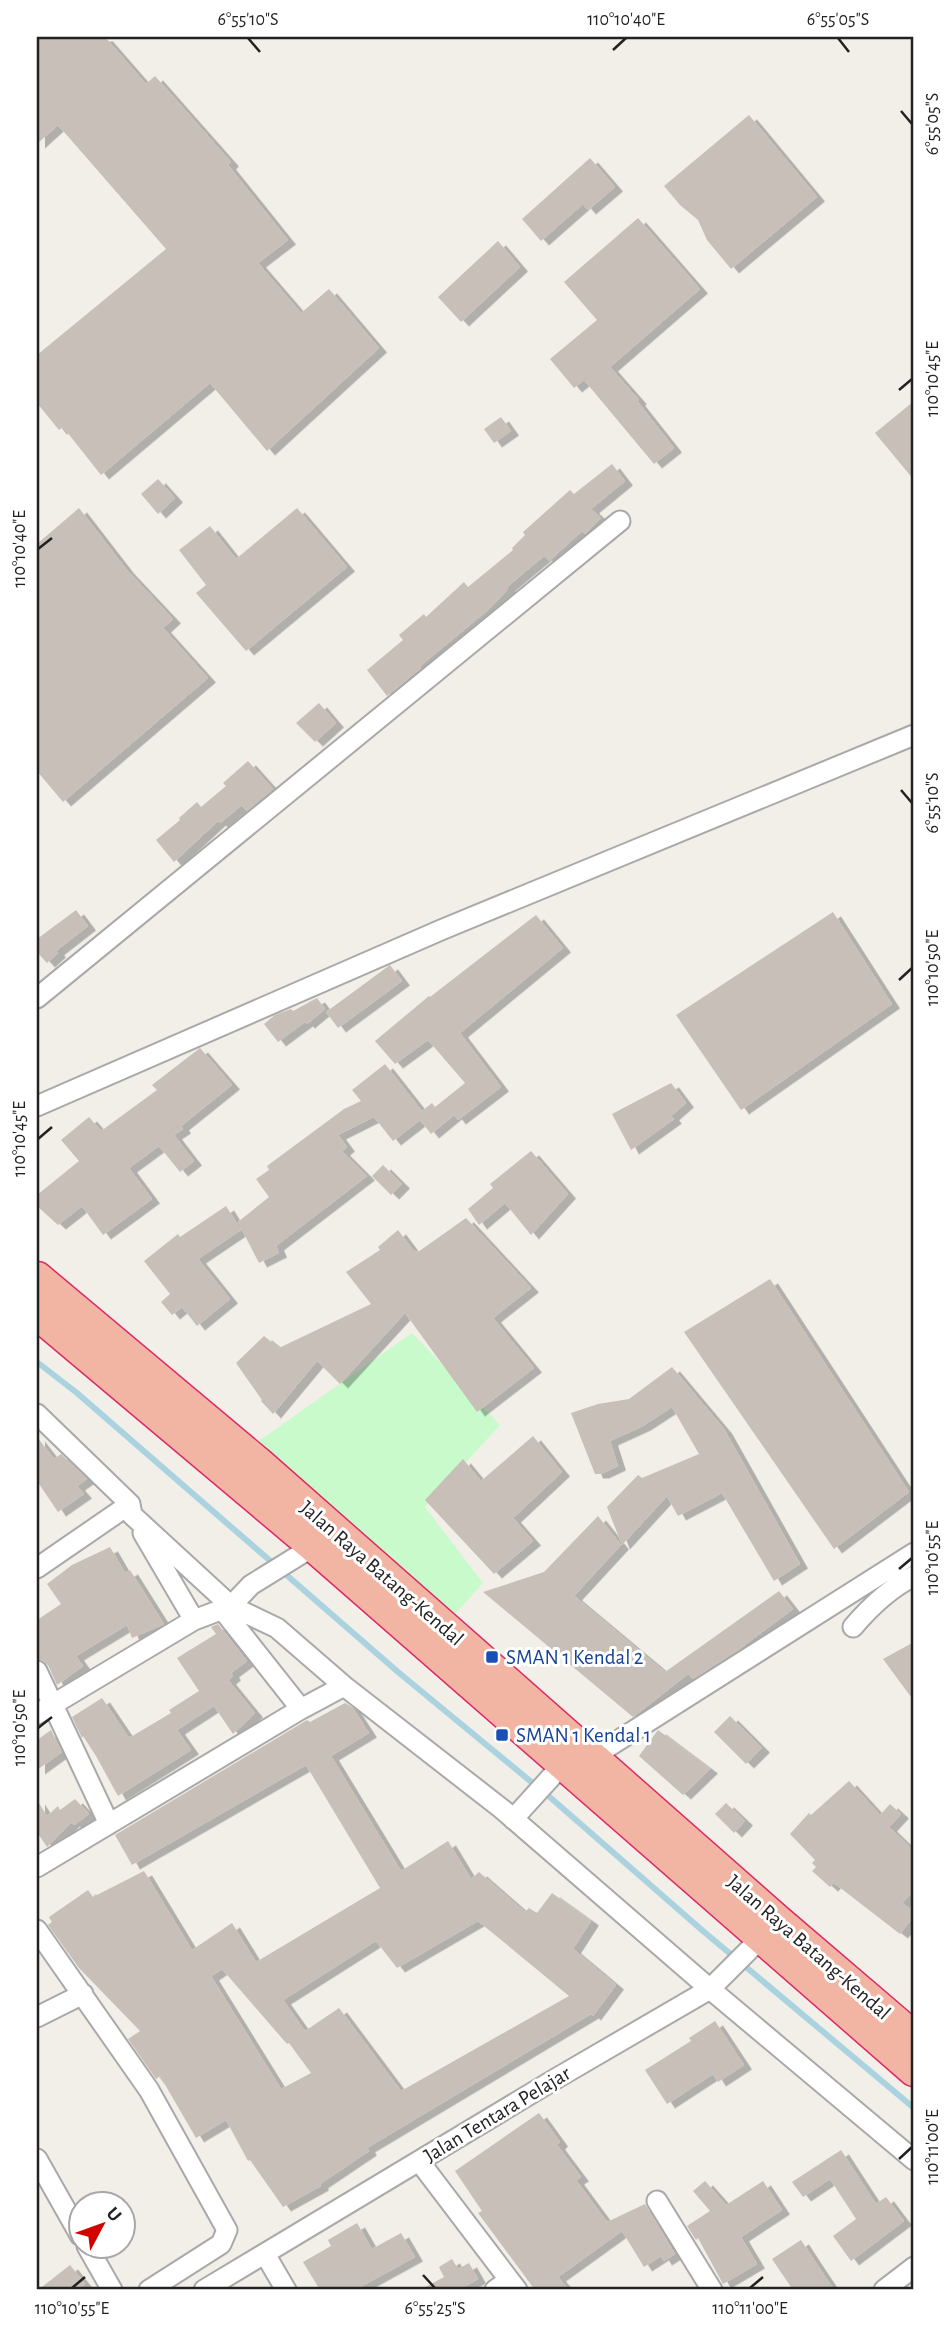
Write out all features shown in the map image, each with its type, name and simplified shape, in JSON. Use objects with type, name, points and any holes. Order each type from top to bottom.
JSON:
[{"type":"highway","name":"Jalan Raya Batang-Kendal","points":[[37,1278],[246,1454],[595,1760],[761,1938],[914,2038]]},
{"type":"highway","name":"Jalan Raya Batang-Kendal","points":[[37,1313],[314,1546],[555,1773],[761,1938],[914,2070]]},
{"type":"street","points":[[37,998],[620,521]]},
{"type":"street","points":[[37,1106],[441,930],[914,735]]},
{"type":"street","points":[[38,1416],[226,1608],[301,1709]]},
{"type":"street","points":[[37,1568],[131,1509]]},
{"type":"street","points":[[131,1509],[194,1620]]},
{"type":"street","points":[[45,1709],[194,1620],[226,1608],[251,1585],[314,1546]]},
{"type":"street","points":[[595,1760],[608,1747],[914,1553]]},
{"type":"street","points":[[853,1627],[866,1611],[914,1576]]},
{"type":"street","points":[[226,1608],[277,1628],[344,1686],[517,1814],[914,2160]]},
{"type":"street","points":[[37,1671],[45,1709],[109,1824]]},
{"type":"street","points":[[37,1867],[344,1686]]},
{"type":"street","points":[[517,1814],[555,1773]]},
{"type":"street","points":[[37,1930],[149,2090],[227,2230],[221,2244],[149,2290]]},
{"type":"street","name":"Jalan Tentara Pelajar","points":[[204,2290],[714,1985],[761,1938]]},
{"type":"street","points":[[37,2017],[83,1994]]},
{"type":"street","points":[[37,2159],[66,2210]]},
{"type":"street","points":[[419,2161],[507,2287]]},
{"type":"street","points":[[657,2201],[712,2290]]},
{"type":"street","points":[[265,2254],[286,2290]]},
{"type":"street","points":[[95,2260],[112,2290]]},
{"type":"street","points":[[884,2290],[914,2267]]},
{"type":"green space","points":[[412,1333],[500,1425],[425,1507],[483,1583],[448,1622],[250,1447]]},
{"type":"building","points":[[37,37],[105,37],[146,84],[155,76],[231,162],[228,165],[288,240],[258,263],[301,313],[329,289],[379,348],[267,451],[210,383],[101,475],[63,427],[59,430],[37,403],[37,355],[166,249],[58,125],[37,144]]},
{"type":"building","points":[[749,115],[817,197],[731,269],[707,240],[698,220],[680,205],[664,186]]},
{"type":"building","points":[[590,158],[615,187],[588,210],[583,204],[541,241],[522,219]]},
{"type":"building","points":[[638,218],[700,289],[610,367],[639,400],[637,401],[674,448],[654,464],[584,380],[574,388],[550,359],[597,320],[564,282]]},
{"type":"building","points":[[498,241],[520,267],[461,322],[438,297]]},
{"type":"building","points":[[914,401],[914,480],[875,433]]},
{"type":"building","points":[[501,417],[511,431],[494,443],[484,429]]},
{"type":"building","points":[[612,464],[625,481],[591,509],[601,518],[585,534],[582,531],[549,561],[544,556],[507,587],[488,610],[387,696],[367,670],[403,640],[399,635],[424,614],[426,617],[464,582],[468,587],[513,550],[525,535],[523,532],[570,490],[574,494]]},
{"type":"building","points":[[158,479],[175,498],[158,514],[141,494]]},
{"type":"building","points":[[79,508],[126,569],[173,619],[163,628],[208,678],[63,802],[37,771],[37,544]]},
{"type":"building","points":[[297,508],[347,567],[246,651],[196,593],[206,585],[179,550],[210,526],[236,559]]},
{"type":"building","points":[[319,703],[336,723],[315,742],[296,723]]},
{"type":"building","points":[[248,761],[273,789],[247,811],[242,805],[220,823],[218,821],[174,862],[156,840],[197,802],[201,807],[226,786],[223,783]]},
{"type":"building","points":[[76,910],[88,926],[56,951],[58,953],[47,963],[37,952],[37,939]]},
{"type":"building","points":[[833,912],[892,1004],[741,1110],[676,1015]]},
{"type":"building","points":[[536,915],[563,948],[460,1033],[501,1087],[458,1120],[454,1115],[431,1134],[420,1120],[393,1141],[374,1117],[338,1135],[347,1147],[342,1151],[367,1176],[276,1246],[279,1253],[259,1263],[238,1222],[269,1197],[256,1179],[269,1170],[267,1166],[344,1109],[361,1101],[352,1090],[385,1064],[422,1111],[432,1103],[435,1107],[465,1083],[428,1040],[395,1064],[375,1041],[429,996]]},
{"type":"building","points":[[390,965],[402,981],[338,1028],[326,1012]]},
{"type":"building","points":[[317,998],[325,1009],[278,1042],[264,1024],[275,1015],[291,1009],[293,1011]]},
{"type":"building","points":[[200,1048],[232,1085],[181,1126],[183,1129],[174,1135],[194,1161],[180,1172],[159,1146],[129,1168],[152,1199],[103,1235],[82,1206],[58,1225],[37,1206],[37,1195],[79,1161],[61,1140],[89,1117],[101,1131],[157,1090],[152,1085]]},
{"type":"building","points":[[671,1083],[686,1103],[671,1116],[674,1119],[631,1150],[612,1114]]},
{"type":"building","points":[[531,1151],[568,1194],[531,1235],[505,1203],[479,1225],[468,1209],[493,1188],[490,1184]]},
{"type":"building","points":[[383,1165],[402,1184],[391,1195],[372,1176]]},
{"type":"building","points":[[226,1206],[241,1230],[198,1259],[230,1299],[197,1326],[182,1307],[172,1315],[161,1302],[170,1294],[144,1261],[178,1234],[180,1237]]},
{"type":"building","points":[[466,1218],[531,1288],[493,1318],[534,1368],[477,1412],[405,1313],[340,1384],[317,1361],[273,1414],[236,1363],[264,1336],[279,1348],[371,1304],[346,1272],[380,1250],[378,1247],[398,1230],[413,1250],[418,1252]]},
{"type":"building","points":[[770,1279],[909,1492],[834,1549],[684,1332]]},
{"type":"building","points":[[672,1367],[724,1429],[800,1564],[774,1581],[722,1493],[678,1516],[667,1496],[622,1545],[607,1507],[638,1475],[642,1478],[699,1454],[672,1407],[643,1426],[610,1441],[618,1466],[595,1474],[571,1413],[598,1404],[629,1399]]},
{"type":"building","points":[[533,1436],[562,1472],[513,1518],[533,1541],[494,1574],[425,1500],[463,1459],[481,1481]]},
{"type":"building","points":[[37,1437],[54,1459],[61,1454],[87,1479],[77,1486],[84,1494],[58,1512],[37,1481]]},
{"type":"building","points":[[598,1516],[621,1545],[574,1596],[665,1672],[779,1591],[793,1609],[693,1679],[688,1674],[633,1717],[483,1592],[544,1572]]},
{"type":"building","points":[[110,1547],[125,1573],[130,1570],[164,1624],[132,1638],[127,1625],[76,1656],[83,1666],[57,1685],[48,1665],[37,1659],[37,1620],[61,1604],[47,1584],[72,1565]]},
{"type":"building","points":[[218,1624],[247,1661],[231,1673],[233,1676],[228,1680],[255,1713],[233,1734],[214,1706],[177,1730],[191,1750],[118,1796],[72,1717],[102,1698],[129,1738],[171,1713],[169,1710],[199,1691],[177,1658],[216,1634],[211,1627]]},
{"type":"building","points":[[914,1642],[914,1701],[883,1659]]},
{"type":"building","points":[[345,1703],[352,1707],[369,1733],[331,1756],[401,1871],[448,1841],[471,1879],[479,1872],[525,1912],[529,1908],[537,1913],[552,1893],[591,1921],[573,1949],[616,1985],[593,2016],[591,2014],[367,2148],[369,2151],[320,2184],[321,2186],[283,2207],[250,2160],[248,2161],[226,2120],[196,2138],[160,2076],[156,2079],[128,2039],[140,2031],[79,1968],[48,1925],[52,1922],[49,1917],[88,1890],[93,1897],[144,1871],[192,1950],[232,1923],[256,1962],[380,1888],[306,1765],[132,1865],[115,1835],[307,1720],[310,1722]],"holes":[[[478,1921],[569,1996],[401,2091],[339,2008],[305,2031],[283,2000],[376,1941],[397,1968]],[[222,1969],[287,2044],[289,2043],[311,2073],[281,2089],[211,1976]]]},
{"type":"building","points":[[730,1716],[762,1748],[746,1764],[714,1732]]},
{"type":"building","points":[[51,1730],[62,1752],[37,1770],[37,1740]]},
{"type":"building","points":[[658,1730],[710,1769],[683,1795],[639,1756]]},
{"type":"building","points":[[849,1781],[880,1815],[890,1804],[901,1814],[889,1827],[914,1851],[914,1890],[902,1903],[914,1912],[914,1916],[900,1934],[834,1883],[830,1887],[812,1871],[816,1867],[812,1863],[815,1860],[790,1834],[809,1813],[811,1815]]},
{"type":"building","points":[[75,1799],[89,1814],[74,1825],[72,1822],[47,1847],[37,1832],[37,1800],[47,1816],[58,1806],[60,1810]]},
{"type":"building","points":[[726,1803],[745,1821],[734,1833],[715,1814]]},
{"type":"building","points":[[715,2021],[744,2065],[718,2082],[713,2074],[667,2104],[645,2070],[691,2041],[689,2038]]},
{"type":"building","points":[[539,2113],[560,2142],[557,2145],[581,2177],[576,2180],[607,2222],[645,2204],[675,2254],[664,2261],[661,2256],[644,2267],[622,2231],[558,2277],[569,2290],[535,2290],[478,2213],[482,2211],[455,2171]]},
{"type":"building","points":[[841,2150],[876,2204],[886,2197],[904,2221],[851,2261],[833,2236],[856,2219],[830,2179],[803,2197],[792,2182]]},
{"type":"building","points":[[705,2181],[726,2205],[763,2181],[782,2210],[741,2237],[757,2264],[723,2284],[698,2238],[696,2240],[687,2226],[710,2211],[693,2191]]},
{"type":"building","points":[[357,2223],[372,2249],[401,2233],[415,2257],[355,2290],[320,2290],[303,2262],[331,2246],[328,2240]]},
{"type":"building","points":[[801,2240],[834,2290],[793,2290],[772,2259]]},
{"type":"building","points":[[452,2259],[458,2269],[469,2263],[478,2279],[459,2290],[420,2290],[444,2277],[439,2267]]},
{"type":"building","points":[[70,2265],[85,2284],[78,2290],[38,2290]]},
{"type":"waterway","points":[[37,1362],[77,1393],[398,1672],[552,1799],[703,1931],[914,2108]]},
{"type":"place","name":"SMAN 1 Kendal 2","points":[[492,1657]]},
{"type":"place","name":"SMAN 1 Kendal 1","points":[[502,1735]]}]
